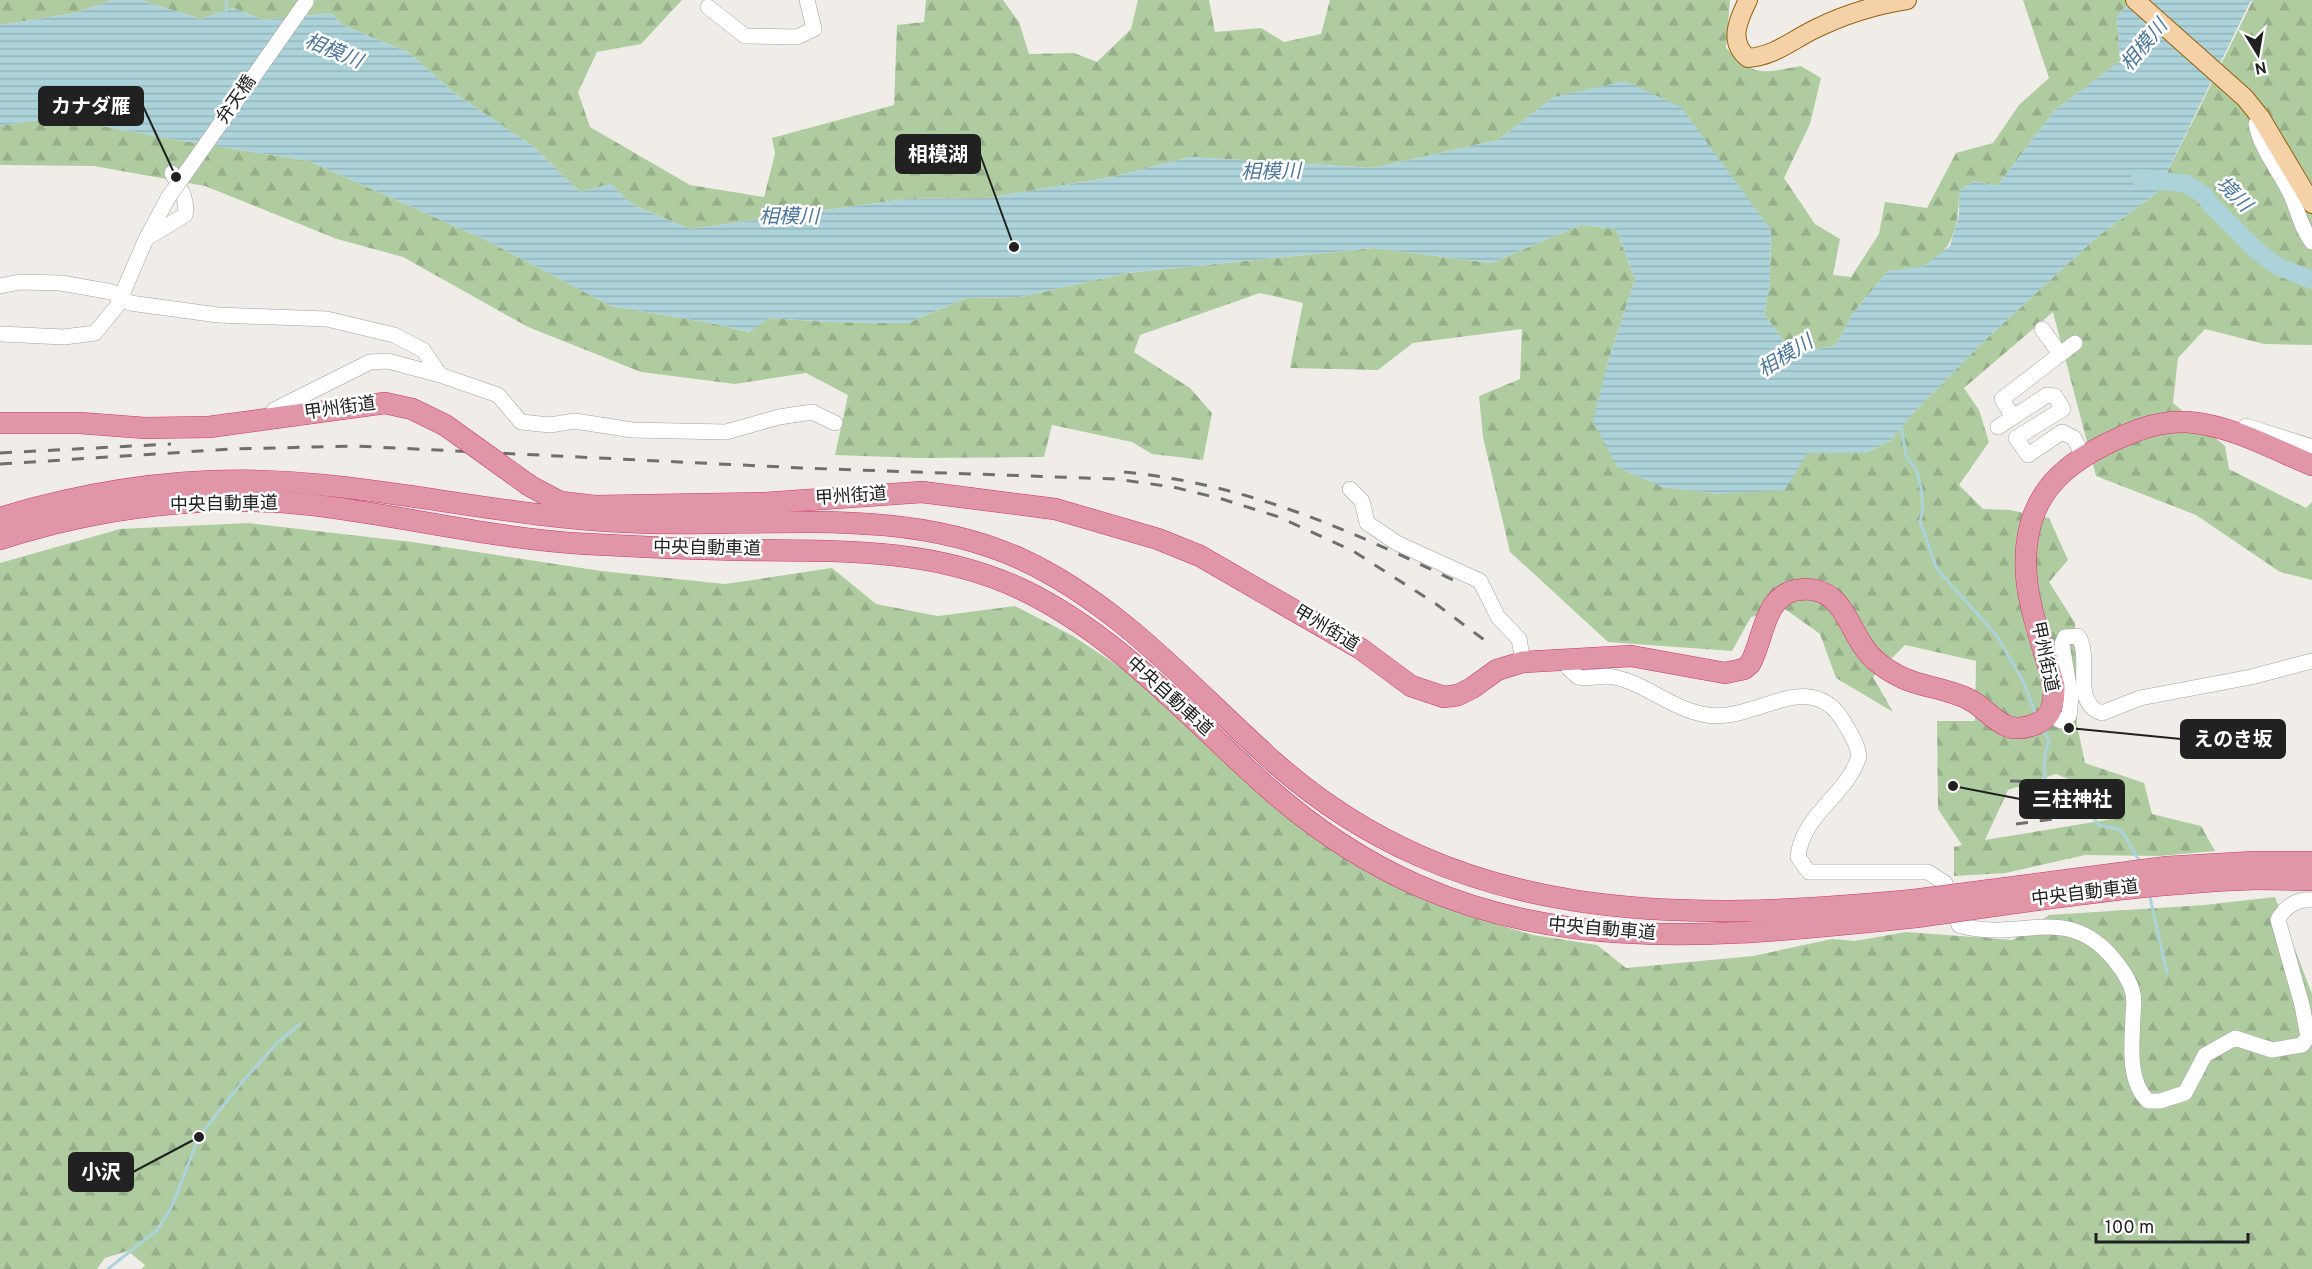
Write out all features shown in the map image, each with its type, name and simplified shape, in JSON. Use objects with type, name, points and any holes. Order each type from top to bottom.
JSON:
[{"type":"highway","name":"甲州街道","points":[[0,423],[80,423],[155,428],[220,426],[385,403],[412,409],[445,425],[530,486],[560,502],[595,506],[765,503],[922,492],[1055,509],[1158,539],[1200,556],[1335,633],[1411,686],[1430,695],[1444,697],[1458,695],[1497,670],[1523,662],[1631,656],[1715,672],[1734,672],[1750,664],[1770,609],[1779,600],[1796,590],[1806,590],[1827,595],[1834,600],[1848,618],[1860,644],[1876,662],[1894,675],[1909,682],[1966,698],[1990,717],[2012,728],[2042,720],[2054,703],[2054,686],[2027,583],[2028,532],[2045,491],[2067,465],[2144,427],[2159,423],[2189,422],[2240,435],[2312,465]]},
{"type":"highway","name":"中央自動車道","points":[[0,518],[43,505],[134,487],[228,480],[325,485],[477,506],[624,522],[883,524],[919,528],[987,546],[1047,572],[1101,607],[1167,662],[1305,788],[1367,831],[1420,856],[1477,878],[1533,894],[1604,905],[1683,912],[1915,908]]},
{"type":"highway","name":"中央自動車道","points":[[0,539],[90,515],[129,509],[222,502],[307,504],[530,540],[694,549],[886,553],[962,566],[1014,586],[1069,615],[1118,651],[1270,790],[1344,845],[1402,877],[1460,902],[1521,920],[1579,930],[1630,935],[1713,935],[1915,908],[2167,867],[2255,870],[2312,880]]},
{"type":"highway","name":"中央自動車道","points":[[2255,870],[2312,862]]},
{"type":"main road","points":[[1748,0],[1735,39],[1740,51],[1748,58],[1773,53],[1814,29],[1851,13],[1907,0]]},
{"type":"main road","points":[[2135,0],[2245,98],[2260,118],[2312,204]]},
{"type":"street","points":[[708,8],[745,36],[797,38],[814,29],[807,0]]},
{"type":"street","name":"弁天橋","points":[[0,334],[64,337],[95,333],[103,327],[121,298],[146,239],[168,198],[307,1]]},
{"type":"street","points":[[2260,118],[2256,123],[2258,136],[2291,195],[2306,234],[2312,242]]},
{"type":"street","points":[[146,239],[185,215],[187,208],[184,196],[172,173]]},
{"type":"street","points":[[0,286],[20,282],[62,283],[112,292],[130,303],[218,315],[327,319],[394,335],[423,350],[440,375]]},
{"type":"street","points":[[2042,329],[2060,354]]},
{"type":"street","points":[[2013,417],[2002,399],[2075,343]]},
{"type":"street","points":[[269,419],[274,410],[370,362],[388,361],[440,375],[498,395],[521,422],[550,425],[575,421],[632,430],[726,432],[779,417],[812,412],[835,423]]},
{"type":"street","points":[[1998,427],[2047,395],[2055,396],[2063,409],[2016,438],[2028,454],[2062,432],[2074,438],[2083,456]]},
{"type":"street","points":[[2240,435],[2246,426],[2312,447]]},
{"type":"street","points":[[1350,489],[1362,501],[1367,524],[1397,543],[1480,581],[1498,617],[1519,639],[1523,662]]},
{"type":"street","points":[[2042,720],[2061,721],[2069,716],[2071,698],[2062,644],[2065,637],[2074,634],[2078,636],[2084,647],[2084,679],[2090,706],[2102,713],[2128,702],[2250,677],[2312,661]]},
{"type":"street","points":[[1567,660],[1569,669],[1578,677],[1612,676],[1683,708],[1706,715],[1735,715],[1798,695],[1819,698],[1829,705],[1850,732],[1859,756],[1848,778],[1805,830],[1798,857],[1809,872],[1928,872],[1945,883],[1959,925],[1977,931],[2065,927],[2084,936],[2119,966],[2134,994],[2131,1055],[2140,1090],[2148,1101],[2160,1101],[2185,1093],[2205,1055],[2235,1038],[2272,1050],[2302,1045],[2308,1037],[2302,1005],[2278,920],[2286,908],[2303,898],[2312,900]]},
{"type":"green space","points":[[0,0],[112,0],[76,13],[0,25]]},
{"type":"green space","points":[[140,0],[682,0],[641,44],[597,52],[578,92],[590,127],[690,185],[764,197],[775,154],[772,138],[894,105],[897,25],[924,22],[926,0],[1003,0],[1019,22],[1029,54],[1074,53],[1097,62],[1131,29],[1138,0],[1209,0],[1215,32],[1261,28],[1284,42],[1321,34],[1330,0],[1730,0],[1726,48],[1736,58],[1760,71],[1801,66],[1821,78],[1810,124],[1784,178],[1815,224],[1840,239],[1833,275],[1851,277],[1879,234],[1885,202],[1927,208],[1956,153],[1993,143],[2019,105],[2049,78],[2023,0],[2132,0],[2117,17],[2120,61],[2054,111],[1997,186],[1974,181],[1959,191],[1956,224],[1943,252],[1921,267],[1888,271],[1853,313],[1836,345],[1794,355],[1764,314],[1770,282],[1771,230],[1554,97],[1498,140],[1374,168],[1191,157],[1112,177],[987,198],[905,199],[690,229],[633,205],[611,184],[580,192],[534,147],[453,92],[408,52],[342,25],[331,13],[264,20],[233,8],[201,19]]},
{"type":"green space","points":[[2253,0],[2312,0],[2312,345],[2264,344],[2205,329],[2178,358],[2173,403],[2225,446],[2229,469],[2306,508],[2312,502],[2312,580],[2280,572],[2196,515],[2096,476],[2053,312],[1964,388],[1979,410],[1989,442],[1959,485],[1983,509],[2010,510],[2049,518],[2068,560],[2049,582],[2075,623],[2077,725],[2085,763],[2144,783],[2152,814],[2201,826],[2215,851],[2159,856],[2085,855],[2006,873],[1954,876],[1954,847],[1962,845],[1938,809],[1937,721],[1975,721],[1976,661],[1905,645],[1873,677],[1893,712],[1836,678],[1820,634],[1785,609],[1751,617],[1732,651],[1608,642],[1510,552],[1483,437],[1479,396],[1520,379],[1522,329],[1413,343],[1378,370],[1290,368],[1303,303],[1260,293],[1140,335],[1134,352],[1190,388],[1212,413],[1203,460],[1152,454],[1132,442],[1052,425],[1044,457],[918,458],[835,455],[848,395],[806,373],[735,384],[641,372],[528,327],[403,257],[337,239],[205,186],[94,166],[0,165],[0,126],[56,117],[165,138],[309,161],[488,241],[611,306],[711,323],[749,332],[769,318],[830,322],[908,323],[966,298],[1020,297],[1127,273],[1374,248],[1491,263],[1581,225],[1616,229],[1635,279],[1607,365],[1617,467],[1663,487],[1720,494],[1807,453],[1865,453],[1890,441],[1914,412],[1983,342],[2098,236],[2157,193]],"holes":[[[2056,774],[2120,801],[2118,818],[1985,840],[2008,790]]]},
{"type":"green space","points":[[248,523],[412,542],[601,571],[725,584],[832,568],[876,604],[938,616],[1015,606],[1073,636],[1144,683],[1299,825],[1348,857],[1393,882],[1470,916],[1533,935],[1597,945],[1626,968],[1753,956],[1832,939],[1855,941],[1906,932],[2013,940],[2049,915],[2204,905],[2275,897],[2312,994],[2312,1269],[142,1269],[145,1265],[128,1251],[105,1258],[97,1269],[0,1269],[0,563],[120,529]]},
{"type":"water","name":"相模川","points":[[112,0],[140,0],[201,19],[233,8],[264,20],[331,13],[342,25],[408,52],[453,92],[534,147],[580,192],[611,184],[633,205],[690,229],[905,199],[987,198],[1112,177],[1191,157],[1374,168],[1498,140],[1554,97],[1625,81],[1681,107],[1771,230],[1770,282],[1764,314],[1794,355],[1836,345],[1853,313],[1888,271],[1924,266],[1950,246],[1959,215],[1959,191],[1974,181],[1997,186],[2054,111],[2120,61],[2117,17],[2132,0],[2255,0],[2250,2],[2157,193],[2098,236],[1983,342],[1914,412],[1890,441],[1865,453],[1807,453],[1785,490],[1720,494],[1662,487],[1617,467],[1593,421],[1607,365],[1635,279],[1616,229],[1581,225],[1491,263],[1374,248],[1127,273],[1020,297],[966,298],[908,323],[830,322],[769,318],[750,332],[611,306],[488,241],[309,161],[165,138],[56,117],[0,126],[0,25],[76,13]]},
{"type":"waterway","points":[[226,13],[227,0]]},
{"type":"waterway","name":"境川","points":[[2140,178],[2187,184],[2204,195],[2255,249],[2277,266],[2312,280]]},
{"type":"waterway","points":[[1901,426],[1906,455],[1917,472],[1921,488],[1923,509],[1920,522],[1937,569],[1997,636],[2024,683],[2036,715]]},
{"type":"waterway","points":[[2043,729],[2049,741],[2044,768],[2049,787],[2060,797],[2088,810],[2098,825],[2118,829],[2124,834],[2141,864]]},
{"type":"waterway","points":[[2149,893],[2167,973]]},
{"type":"waterway","points":[[108,1269],[157,1230],[172,1206],[199,1137],[242,1082],[279,1041],[300,1024]]},
{"type":"railway","points":[[0,453],[171,444]]},
{"type":"railway","points":[[0,464],[232,449],[355,446],[802,468],[1115,479],[1173,487],[1279,517],[1353,551],[1436,604],[1491,645]]},
{"type":"railway","points":[[1124,472],[1212,487],[1294,511],[1335,526],[1455,581]]},
{"type":"railway","points":[[2010,781],[2062,782]]},
{"type":"railway","points":[[2016,824],[2128,809]]},
{"type":"place","name":"カナダ雁","points":[[176,177]]},
{"type":"place","name":"相模湖","points":[[1014,247]]},
{"type":"place","name":"えのき坂","points":[[2069,728]]},
{"type":"place","name":"三柱神社","points":[[1953,786]]},
{"type":"place","name":"小沢","points":[[199,1137]]}]
